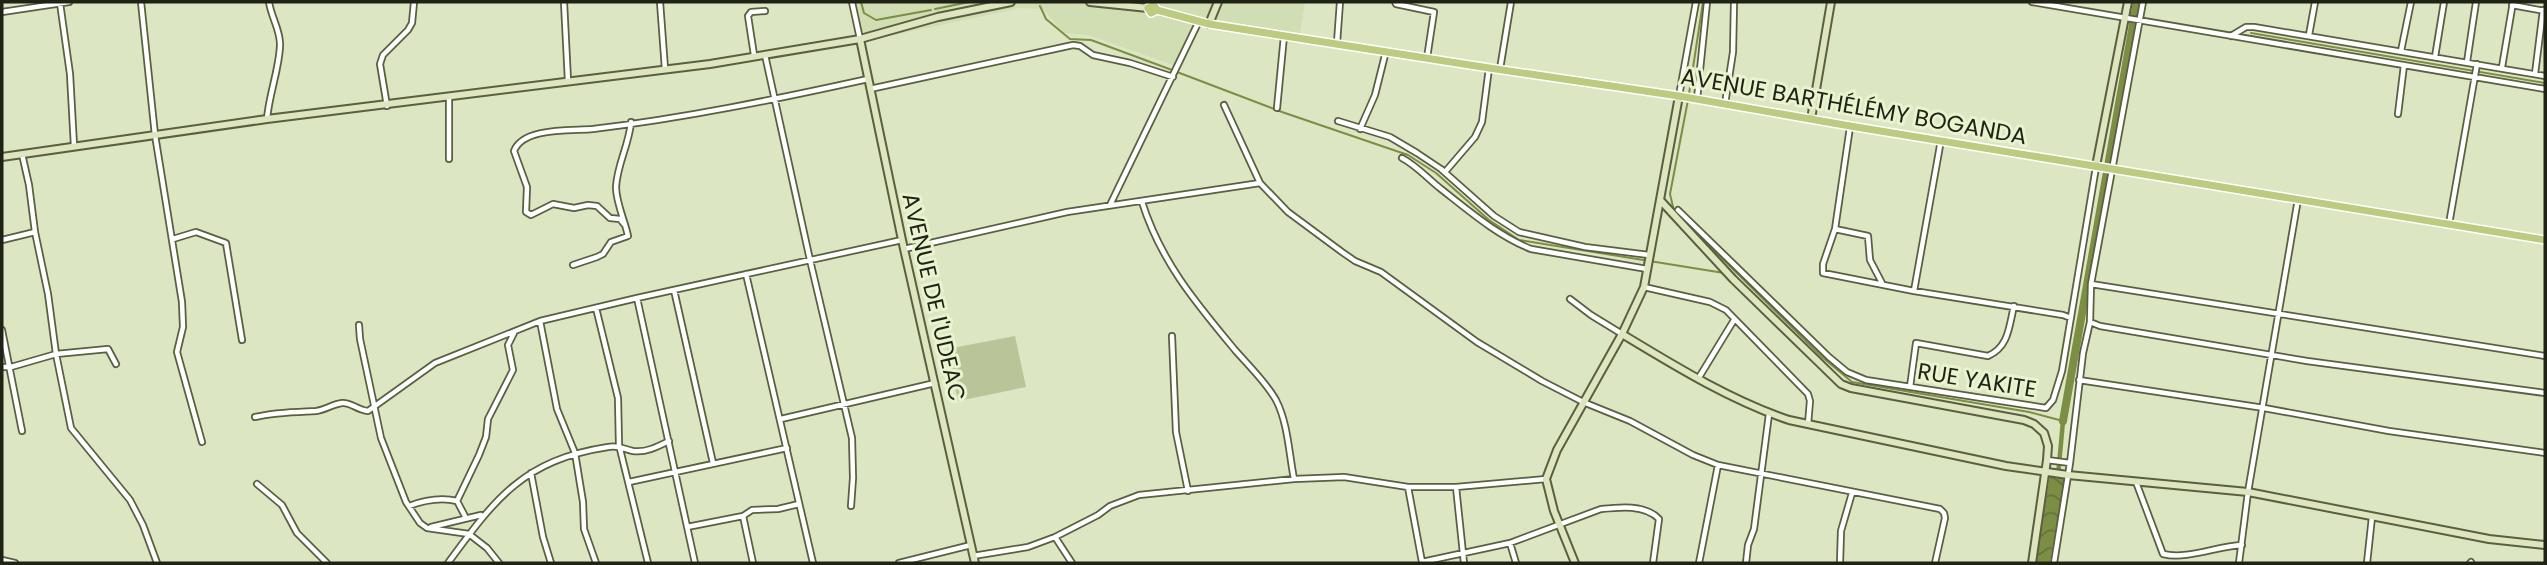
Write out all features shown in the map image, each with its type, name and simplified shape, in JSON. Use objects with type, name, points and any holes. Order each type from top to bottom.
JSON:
[{"type":"main road","name":"AVENUE BARTHÉLÉMY BOGANDA","points":[[1152,6],[1209,24],[1688,97],[2545,240]]},
{"type":"street","points":[[2,12],[38,4],[69,2]]},
{"type":"street","points":[[141,2],[155,135],[183,313],[177,352],[202,442]]},
{"type":"street","points":[[267,119],[280,47],[280,37],[269,2]]},
{"type":"street","points":[[387,106],[380,64],[383,55],[412,23],[414,2]]},
{"type":"street","points":[[564,2],[568,83]]},
{"type":"street","points":[[660,2],[665,70]]},
{"type":"street","points":[[852,2],[860,39]]},
{"type":"street","points":[[2,157],[267,119],[665,70],[860,39],[939,17],[1011,2]]},
{"type":"street","points":[[1090,2],[1152,6]]},
{"type":"street","points":[[1209,24],[1218,2]]},
{"type":"street","points":[[1337,43],[1340,2]]},
{"type":"street","points":[[1395,2],[1434,12],[1427,58]]},
{"type":"street","points":[[1500,70],[1511,2]]},
{"type":"street","points":[[1688,97],[1696,2]]},
{"type":"street","points":[[1576,563],[1554,510],[1546,479],[1557,450],[1622,334],[1644,287],[1648,256],[1688,97],[1707,2]]},
{"type":"street","points":[[1725,104],[1733,52],[1734,2]]},
{"type":"street","points":[[1811,119],[1831,2]]},
{"type":"street","points":[[2032,2],[2545,89]]},
{"type":"street","name":"RUE YAKITE","points":[[1678,210],[1847,372],[1866,380],[2046,408],[2053,400],[2062,371],[2128,2]]},
{"type":"street","points":[[2054,563],[2070,463],[2079,380],[2090,322],[2091,284],[2143,2]]},
{"type":"street","points":[[2308,36],[2315,2]]},
{"type":"street","points":[[2401,51],[2411,2]]},
{"type":"street","points":[[2435,57],[2444,2]]},
{"type":"street","points":[[2467,62],[2476,2]]},
{"type":"street","points":[[60,3],[70,74],[74,146]]},
{"type":"street","points":[[2502,67],[2512,3],[2544,11],[2535,74]]},
{"type":"street","points":[[754,55],[748,16],[751,12],[765,11]]},
{"type":"street","points":[[1109,206],[1199,21]]},
{"type":"street","points":[[2231,36],[2246,27],[2254,27],[2545,76]]},
{"type":"street","points":[[1277,107],[1284,35]]},
{"type":"street","name":"AVENUE DE I'UDEAC","points":[[860,39],[974,560]]},
{"type":"street","points":[[870,89],[1073,45],[1080,46],[1093,55],[1173,77]]},
{"type":"street","points":[[1359,130],[1375,95],[1386,51]]},
{"type":"street","points":[[765,53],[852,438],[851,506]]},
{"type":"street","points":[[2448,225],[2477,64]]},
{"type":"street","points":[[2398,114],[2404,65]]},
{"type":"street","points":[[1445,173],[1475,137],[1482,122],[1489,68]]},
{"type":"street","points":[[624,224],[620,219],[610,218],[597,206],[573,208],[553,204],[531,215],[526,212],[527,187],[514,151],[525,137],[547,132],[593,129],[774,99],[868,79]]},
{"type":"street","points":[[449,97],[449,159]]},
{"type":"street","points":[[1224,105],[1260,183],[1288,212],[1355,261],[1381,272],[1399,284],[1477,342],[1583,402],[1630,421],[1693,455],[1718,465],[1762,476],[1940,509],[1945,519],[1935,563]]},
{"type":"street","points":[[1338,121],[1359,130],[1390,137],[1445,173],[1494,216],[1519,232],[1585,247],[1648,256]]},
{"type":"street","points":[[573,265],[603,254],[611,242],[628,236],[616,191],[617,179],[630,141],[631,122]]},
{"type":"street","points":[[1850,126],[1835,229],[1823,264],[1823,273],[2071,318]]},
{"type":"street","points":[[1914,291],[1941,140]]},
{"type":"street","points":[[22,153],[71,428],[130,500],[143,525],[157,563]]},
{"type":"street","points":[[1402,158],[1488,225],[1517,244],[1531,249],[1647,267]]},
{"type":"street","points":[[1422,172],[1430,162]]},
{"type":"street","points":[[904,249],[1067,212],[1260,183]]},
{"type":"street","points":[[2239,563],[2248,492],[2298,199]]},
{"type":"street","points":[[1661,201],[1733,279],[1841,384],[2025,420],[2044,433],[2048,446],[2047,460],[2032,563]]},
{"type":"street","points":[[1142,202],[1150,228],[1171,268],[1276,400],[1294,479]]},
{"type":"street","points":[[1835,229],[1868,236],[1870,260],[1883,284]]},
{"type":"street","points":[[2,240],[34,232]]},
{"type":"street","points":[[173,239],[196,232],[226,243],[242,340]]},
{"type":"street","points":[[255,417],[286,411],[318,411],[342,403],[351,404],[357,410],[368,411],[435,363],[540,321],[902,240]]},
{"type":"street","points":[[746,274],[813,563]]},
{"type":"street","points":[[2091,284],[2545,356]]},
{"type":"street","points":[[1644,287],[1719,305],[1810,397],[1808,424]]},
{"type":"street","points":[[674,290],[713,463]]},
{"type":"street","points":[[637,298],[695,563]]},
{"type":"street","points":[[1570,299],[1597,320],[1698,379],[1769,414],[1808,424],[1959,458],[2068,475],[2248,492],[2489,539],[2545,545]]},
{"type":"street","points":[[1910,387],[1916,343],[1988,356],[1998,351],[2008,334],[2014,306]]},
{"type":"street","points":[[596,308],[618,398],[620,445],[648,563]]},
{"type":"street","points":[[1698,379],[1734,320]]},
{"type":"street","points":[[540,321],[557,409],[575,453],[583,502],[584,529],[596,563]]},
{"type":"street","points":[[2090,322],[2100,326],[2273,356],[2545,393]]},
{"type":"street","points":[[359,325],[386,453],[409,506],[420,523],[427,528],[469,534],[487,548],[499,563]]},
{"type":"street","points":[[2,330],[22,431]]},
{"type":"street","points":[[457,501],[486,437],[488,419],[513,370],[508,345],[514,333]]},
{"type":"street","points":[[1172,336],[1177,432],[1188,491]]},
{"type":"street","points":[[2,367],[56,354],[108,349],[116,364]]},
{"type":"street","points":[[2079,380],[2264,408],[2389,432],[2545,453]]},
{"type":"street","points":[[781,419],[935,383]]},
{"type":"street","points":[[1746,563],[1762,476],[1769,414]]},
{"type":"street","points":[[447,563],[483,515],[515,483],[531,473],[575,453],[620,445],[633,451],[644,451],[669,441]]},
{"type":"street","points":[[629,482],[787,447]]},
{"type":"street","points":[[2047,460],[2070,463]]},
{"type":"street","points":[[1699,563],[1718,465]]},
{"type":"street","points":[[531,473],[542,537],[551,563]]},
{"type":"street","points":[[974,560],[1028,547],[1055,537],[1123,499],[1139,495],[1294,479],[1344,477],[1408,487],[1456,487],[1546,479]]},
{"type":"street","points":[[2136,481],[2163,554],[2177,556],[2242,545]]},
{"type":"street","points":[[257,484],[277,500],[297,533],[327,563]]},
{"type":"street","points":[[1408,487],[1422,563],[1510,543],[1601,509],[1615,507],[1648,512],[1659,519],[1653,563]]},
{"type":"street","points":[[1456,487],[1464,563]]},
{"type":"street","points":[[1840,563],[1841,531],[1852,493]]},
{"type":"street","points":[[409,506],[440,499],[457,501]]},
{"type":"street","points":[[457,501],[466,518]]},
{"type":"street","points":[[687,527],[743,516],[752,510],[778,509],[799,503]]},
{"type":"street","points":[[427,528],[483,515]]},
{"type":"street","points":[[743,516],[753,563]]},
{"type":"street","points":[[2367,563],[2372,517]]},
{"type":"street","points":[[1055,537],[1072,563]]},
{"type":"street","points":[[1510,543],[1516,563]]},
{"type":"street","points":[[899,563],[971,545]]},
{"type":"street","points":[[2,560],[15,563]]},
{"type":"shaded area","points":[[852,2],[1305,2],[1298,44],[1199,26],[1179,67],[1088,35],[1064,33],[1043,9],[1020,8],[885,37],[860,31]]},
{"type":"shaded area","points":[[1015,336],[1026,387],[958,401],[947,349]]},
{"type":"water","points":[[2050,475],[2065,477],[2050,563],[2035,563]]},
{"type":"waterway","points":[[861,2],[864,13],[876,20],[931,10]]},
{"type":"waterway","points":[[935,9],[969,2]]},
{"type":"waterway","points":[[1689,94],[1703,2]]},
{"type":"waterway","points":[[2063,421],[2137,2]]},
{"type":"waterway","points":[[1040,6],[1046,19],[1070,39],[1091,40],[1172,70]]},
{"type":"waterway","points":[[2251,33],[2545,83]]},
{"type":"waterway","points":[[1177,72],[1282,112],[1408,155],[1436,173],[1489,220],[1519,240],[1724,273]]},
{"type":"waterway","points":[[1674,211],[1670,194],[1688,100]]},
{"type":"waterway","points":[[1680,217],[1822,357],[1852,382],[2029,412],[2063,421]]},
{"type":"waterway","points":[[2058,476],[2063,421]]}]
